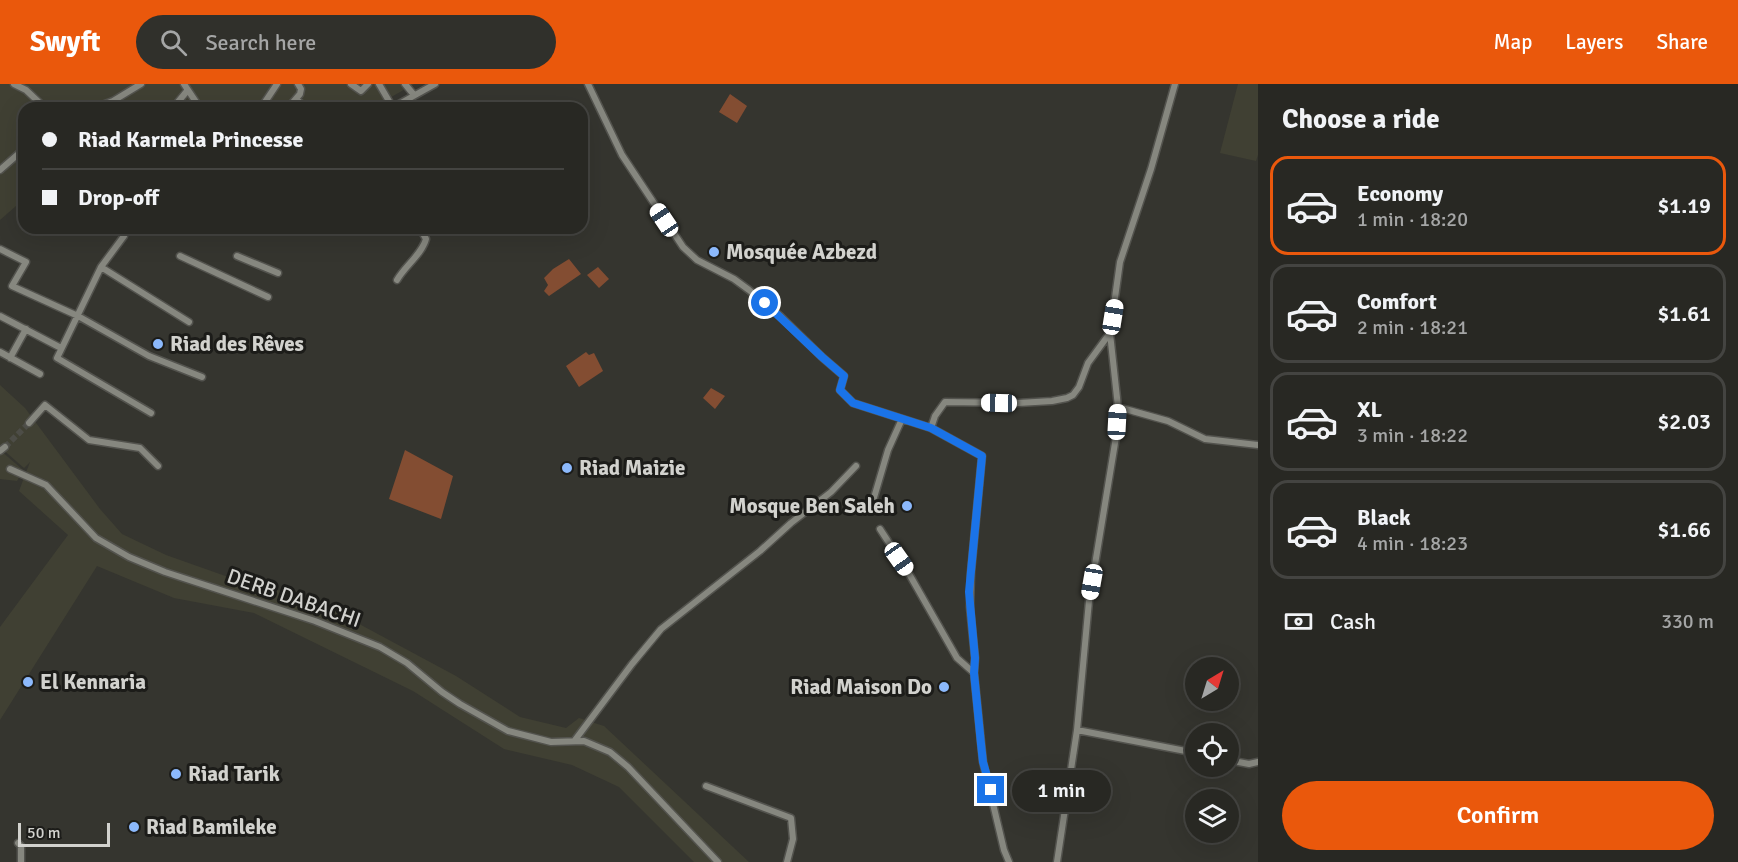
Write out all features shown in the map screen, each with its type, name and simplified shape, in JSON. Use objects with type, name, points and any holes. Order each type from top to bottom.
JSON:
[{"type":"street","points":[[14,84],[26,90],[39,102]]},
{"type":"street","points":[[113,101],[141,84]]},
{"type":"street","points":[[265,102],[277,84]]},
{"type":"street","points":[[293,102],[301,89],[298,84]]},
{"type":"street","points":[[351,84],[361,91],[368,84]]},
{"type":"street","points":[[379,84],[389,102]]},
{"type":"street","points":[[405,84],[414,95]]},
{"type":"street","points":[[402,102],[435,84]]},
{"type":"street","points":[[588,84],[622,155],[683,247],[697,260],[734,279],[780,316],[813,350],[844,376],[840,390],[853,403],[931,428],[982,456],[969,592],[975,658],[974,673],[983,762],[1004,850],[1009,862]]},
{"type":"street","points":[[1058,862],[1077,730],[1089,601],[1116,437],[1118,407],[1110,333],[1120,262],[1151,169],[1175,84]]},
{"type":"street","points":[[177,102],[186,87],[197,102]]},
{"type":"street","points":[[296,99],[299,102]]},
{"type":"street","points":[[0,170],[18,154]]},
{"type":"street","points":[[123,234],[124,236],[101,267],[57,357],[151,413]]},
{"type":"street","points":[[397,280],[425,245],[426,239],[423,234]]},
{"type":"street","points":[[0,249],[26,262],[12,286],[78,316],[149,356],[202,377]]},
{"type":"street","points":[[180,256],[268,297]]},
{"type":"street","points":[[237,256],[278,273]]},
{"type":"street","points":[[101,267],[189,322]]},
{"type":"street","points":[[0,316],[61,348]]},
{"type":"street","points":[[10,358],[26,329]]},
{"type":"street","points":[[931,428],[935,416],[945,402],[1052,401],[1073,395],[1079,387],[1088,363],[1110,333]]},
{"type":"street","points":[[0,352],[40,374]]},
{"type":"street","points":[[29,423],[45,405],[89,440],[140,448],[158,466]]},
{"type":"street","points":[[1118,407],[1168,421],[1205,438],[1258,446]]},
{"type":"street","points":[[873,501],[888,450],[902,419]]},
{"type":"street","points":[[575,740],[661,629],[831,492],[856,466]]},
{"type":"street","name":"DERB DABACHI","points":[[10,469],[46,485],[96,538],[117,552],[315,621],[380,647],[399,657],[460,704],[508,731],[551,742],[575,740],[593,744],[619,758],[718,862]]},
{"type":"street","points":[[880,529],[908,572],[957,658],[963,666],[974,673]]},
{"type":"street","points":[[1077,730],[1185,751]]},
{"type":"street","points":[[1239,762],[1249,764],[1258,762]]},
{"type":"street","points":[[706,786],[791,818],[793,839],[788,862]]},
{"type":"street","points":[[18,843],[21,846],[21,862]]},
{"type":"shaded area","points":[[0,84],[414,84],[382,102],[18,102],[18,204],[0,220]]},
{"type":"shaded area","points":[[1238,84],[1258,84],[1258,155],[1256,161],[1220,153]]},
{"type":"shaded area","points":[[730,94],[747,106],[737,123],[719,112]]},
{"type":"shaded area","points":[[569,259],[581,274],[549,296],[544,291],[548,285],[544,278]]},
{"type":"shaded area","points":[[598,267],[609,279],[599,288],[587,275]]},
{"type":"shaded area","points":[[586,352],[589,355],[594,353],[603,371],[579,387],[566,366]]},
{"type":"shaded area","points":[[0,385],[25,408],[100,509],[122,534],[166,555],[248,584],[267,586],[335,611],[456,676],[520,717],[566,728],[579,718],[604,726],[749,862],[694,862],[619,787],[572,765],[504,749],[413,691],[254,613],[174,598],[97,566],[0,720],[0,627],[68,535],[19,491],[30,462],[24,468],[0,447]]},
{"type":"shaded area","points":[[711,388],[725,396],[715,409],[703,398]]},
{"type":"shaded area","points":[[0,450],[23,470],[17,481],[0,479]]},
{"type":"shaded area","points":[[405,450],[453,476],[441,519],[389,499]]},
{"type":"tunnel","points":[[5,447],[29,423]]},
{"type":"place","name":"Mosquée Azbezd","points":[[714,252]]},
{"type":"place","name":"Riad des Rêves","points":[[158,344]]},
{"type":"place","name":"Riad Maizie","points":[[567,468]]},
{"type":"place","name":"Mosque Ben Saleh","points":[[907,506]]},
{"type":"place","name":"El Kennaria","points":[[28,682]]},
{"type":"place","name":"Riad Maison Do","points":[[944,687]]},
{"type":"place","name":"Riad Tarik","points":[[176,774]]},
{"type":"place","name":"Riad Bamileke","points":[[134,827]]},
{"type":"route","points":[[765,303],[840,371],[844,376],[840,390],[853,403],[931,428],[982,456],[969,592],[981,744],[983,762],[991,790]]}]
